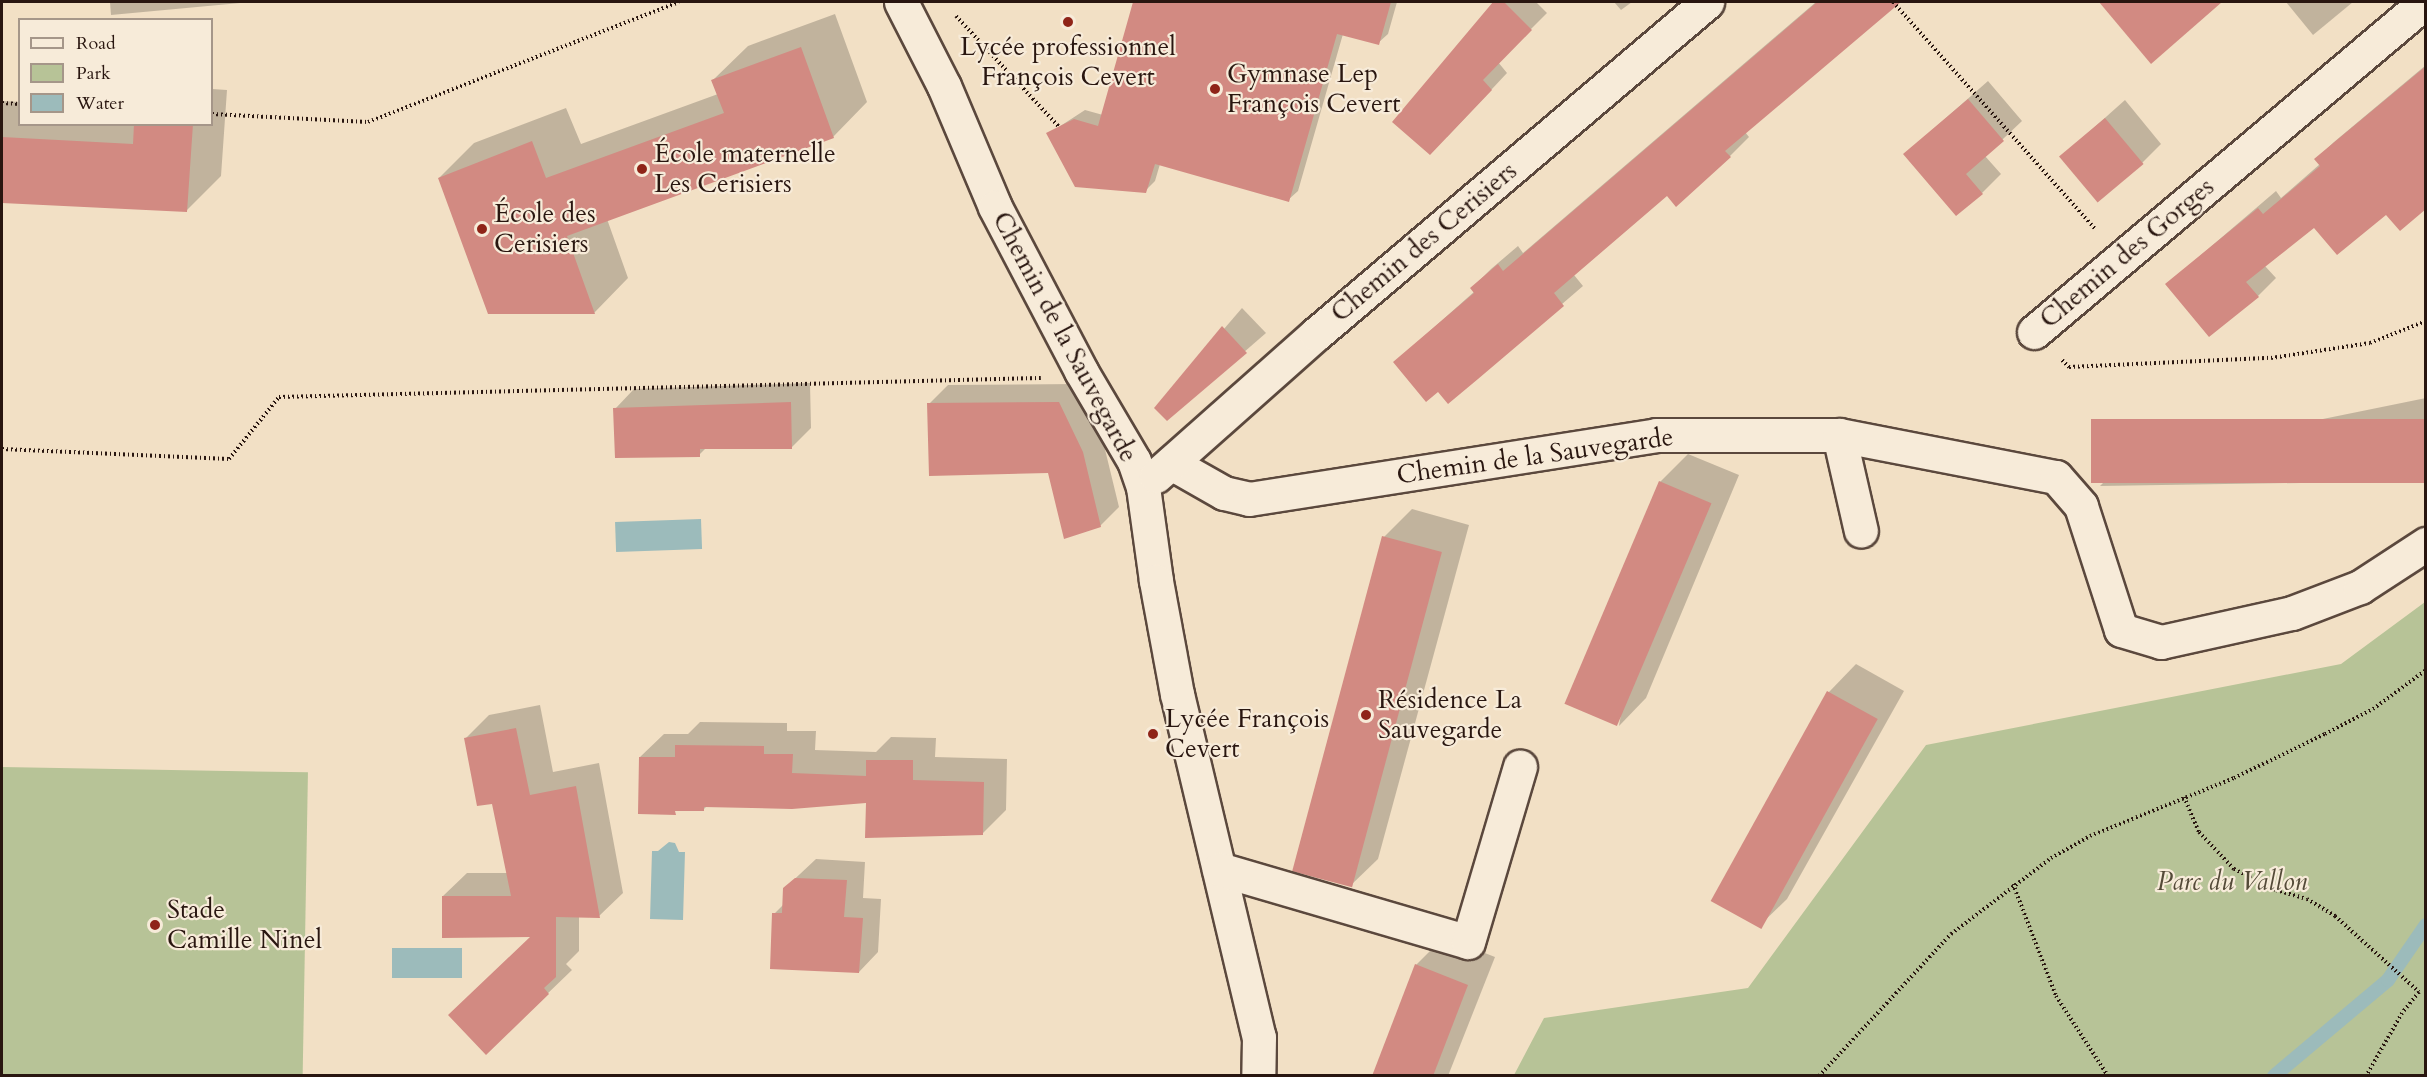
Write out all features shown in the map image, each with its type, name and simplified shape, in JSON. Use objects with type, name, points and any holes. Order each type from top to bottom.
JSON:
[{"type":"street","name":"Chemin de la Sauvegarde","points":[[901,2],[944,86],[995,207],[1081,371],[1134,461],[1143,487],[1175,683],[1258,1037],[1257,1076]]},
{"type":"street","name":"Chemin des Cerisiers","points":[[1143,487],[1316,334],[1707,2]]},
{"type":"street","name":"Chemin des Gorges","points":[[2034,332],[2425,2]]},
{"type":"street","name":"Chemin de la Sauvegarde","points":[[1171,463],[1224,493],[1249,499],[1656,435],[1839,435],[2056,477],[2081,506],[2121,630],[2161,642],[2292,613],[2360,587],[2426,544]]},
{"type":"street","points":[[1839,435],[1861,531]]},
{"type":"street","points":[[1219,869],[1468,942],[1520,767]]},
{"type":"path","points":[[213,114],[368,122],[679,2]]},
{"type":"path","points":[[1893,2],[2122,259]]},
{"type":"path","points":[[948,9],[990,48],[1059,127]]},
{"type":"path","points":[[2,103],[18,104]]},
{"type":"path","name":"Chemin des Gorges","points":[[2034,332],[2069,367],[2271,358],[2370,343],[2426,321]]},
{"type":"path","points":[[2,449],[229,459],[279,397],[1054,378]]},
{"type":"path","points":[[1819,1076],[1919,966],[2013,884],[2090,836],[2184,797],[2373,710],[2426,670]]},
{"type":"path","points":[[2184,797],[2199,832],[2234,869],[2276,890],[2307,899],[2335,916],[2419,992],[2402,1013],[2366,1076]]},
{"type":"path","points":[[2013,884],[2056,996],[2108,1076]]},
{"type":"green space","name":"Parc du Vallon","points":[[2425,602],[2425,1075],[1514,1075],[1544,1018],[1748,988],[1926,745],[2341,664]]},
{"type":"green space","name":"Stade Camille Ninel","points":[[2,767],[308,772],[303,1076],[2,1075]]},
{"type":"water","points":[[701,519],[702,549],[616,552],[615,522]]},
{"type":"water","points":[[669,842],[675,843],[679,852],[685,852],[683,920],[650,919],[652,851],[658,851]]},
{"type":"water","points":[[392,948],[462,948],[462,978],[392,978]]},
{"type":"building","name":"Gymnase Lep François Cevert","points":[[1133,2],[1391,2],[1379,45],[1337,34],[1289,202],[1155,164],[1146,193],[1075,187],[1046,133],[1074,119],[1098,126]]},
{"type":"building","points":[[1493,2],[1504,2],[1532,30],[1483,80],[1492,90],[1430,155],[1392,122]]},
{"type":"building","points":[[1817,2],[1901,2],[1725,151],[1731,157],[1676,207],[1667,196],[1554,293],[1564,306],[1478,379],[1448,404],[1438,392],[1426,402],[1393,362],[1474,293],[1470,288],[1498,264],[1503,271]]},
{"type":"building","points":[[2099,2],[2222,2],[2151,64]]},
{"type":"building","points":[[801,47],[834,138],[567,236],[595,314],[488,314],[438,178],[532,141],[546,178],[724,113],[711,80]]},
{"type":"building","points":[[2426,66],[2426,209],[2400,231],[2386,215],[2337,255],[2314,228],[2246,282],[2259,297],[2209,337],[2165,284],[2258,208],[2263,214],[2320,166],[2314,159]]},
{"type":"building","points":[[1968,99],[2004,141],[1966,174],[1983,194],[1956,216],[1903,154]]},
{"type":"building","points":[[2105,118],[2144,164],[2098,203],[2059,157]]},
{"type":"building","points":[[134,126],[193,126],[187,212],[2,203],[2,137],[133,144]]},
{"type":"building","points":[[1222,326],[1247,353],[1167,421],[1154,408]]},
{"type":"building","points":[[791,402],[792,449],[700,449],[700,457],[615,458],[613,408]]},
{"type":"building","points":[[1059,402],[1083,452],[1101,527],[1064,539],[1048,473],[929,476],[927,403]]},
{"type":"building","points":[[2091,419],[2426,419],[2426,483],[2091,483]]},
{"type":"building","points":[[1659,481],[1711,503],[1617,726],[1564,704]]},
{"type":"building","name":"Résidence La Sauvegarde","points":[[1382,536],[1442,552],[1352,887],[1292,871]]},
{"type":"building","points":[[1827,691],[1878,719],[1761,929],[1711,901]]},
{"type":"building","points":[[516,728],[530,795],[576,786],[600,918],[556,917],[556,977],[544,988],[549,994],[486,1055],[448,1015],[530,937],[442,938],[442,896],[511,896],[492,804],[477,806],[464,738]]},
{"type":"building","points":[[675,745],[764,746],[764,754],[793,754],[792,773],[866,776],[866,760],[913,760],[913,780],[984,782],[983,835],[865,838],[866,803],[792,809],[704,807],[704,811],[675,811],[676,815],[638,814],[639,757],[675,757]]},
{"type":"building","points":[[795,878],[847,880],[844,917],[863,918],[859,973],[770,969],[772,913],[782,913],[783,888]]},
{"type":"building","points":[[1415,964],[1468,985],[1433,1076],[1372,1076]]},
{"type":"waterway","points":[[2274,1076],[2388,980],[2426,925]]},
{"type":"place","name":"Lycée professionnel François Cevert","points":[[1068,22]]},
{"type":"place","name":"Gymnase Lep François Cevert","points":[[1215,89]]},
{"type":"place","name":"École maternelle Les Cerisiers","points":[[642,169]]},
{"type":"place","name":"École des Cerisiers","points":[[482,229]]},
{"type":"place","name":"Résidence La Sauvegarde","points":[[1366,715]]},
{"type":"place","name":"Lycée François Cevert","points":[[1153,734]]},
{"type":"place","name":"Stade Camille Ninel","points":[[155,925]]}]
